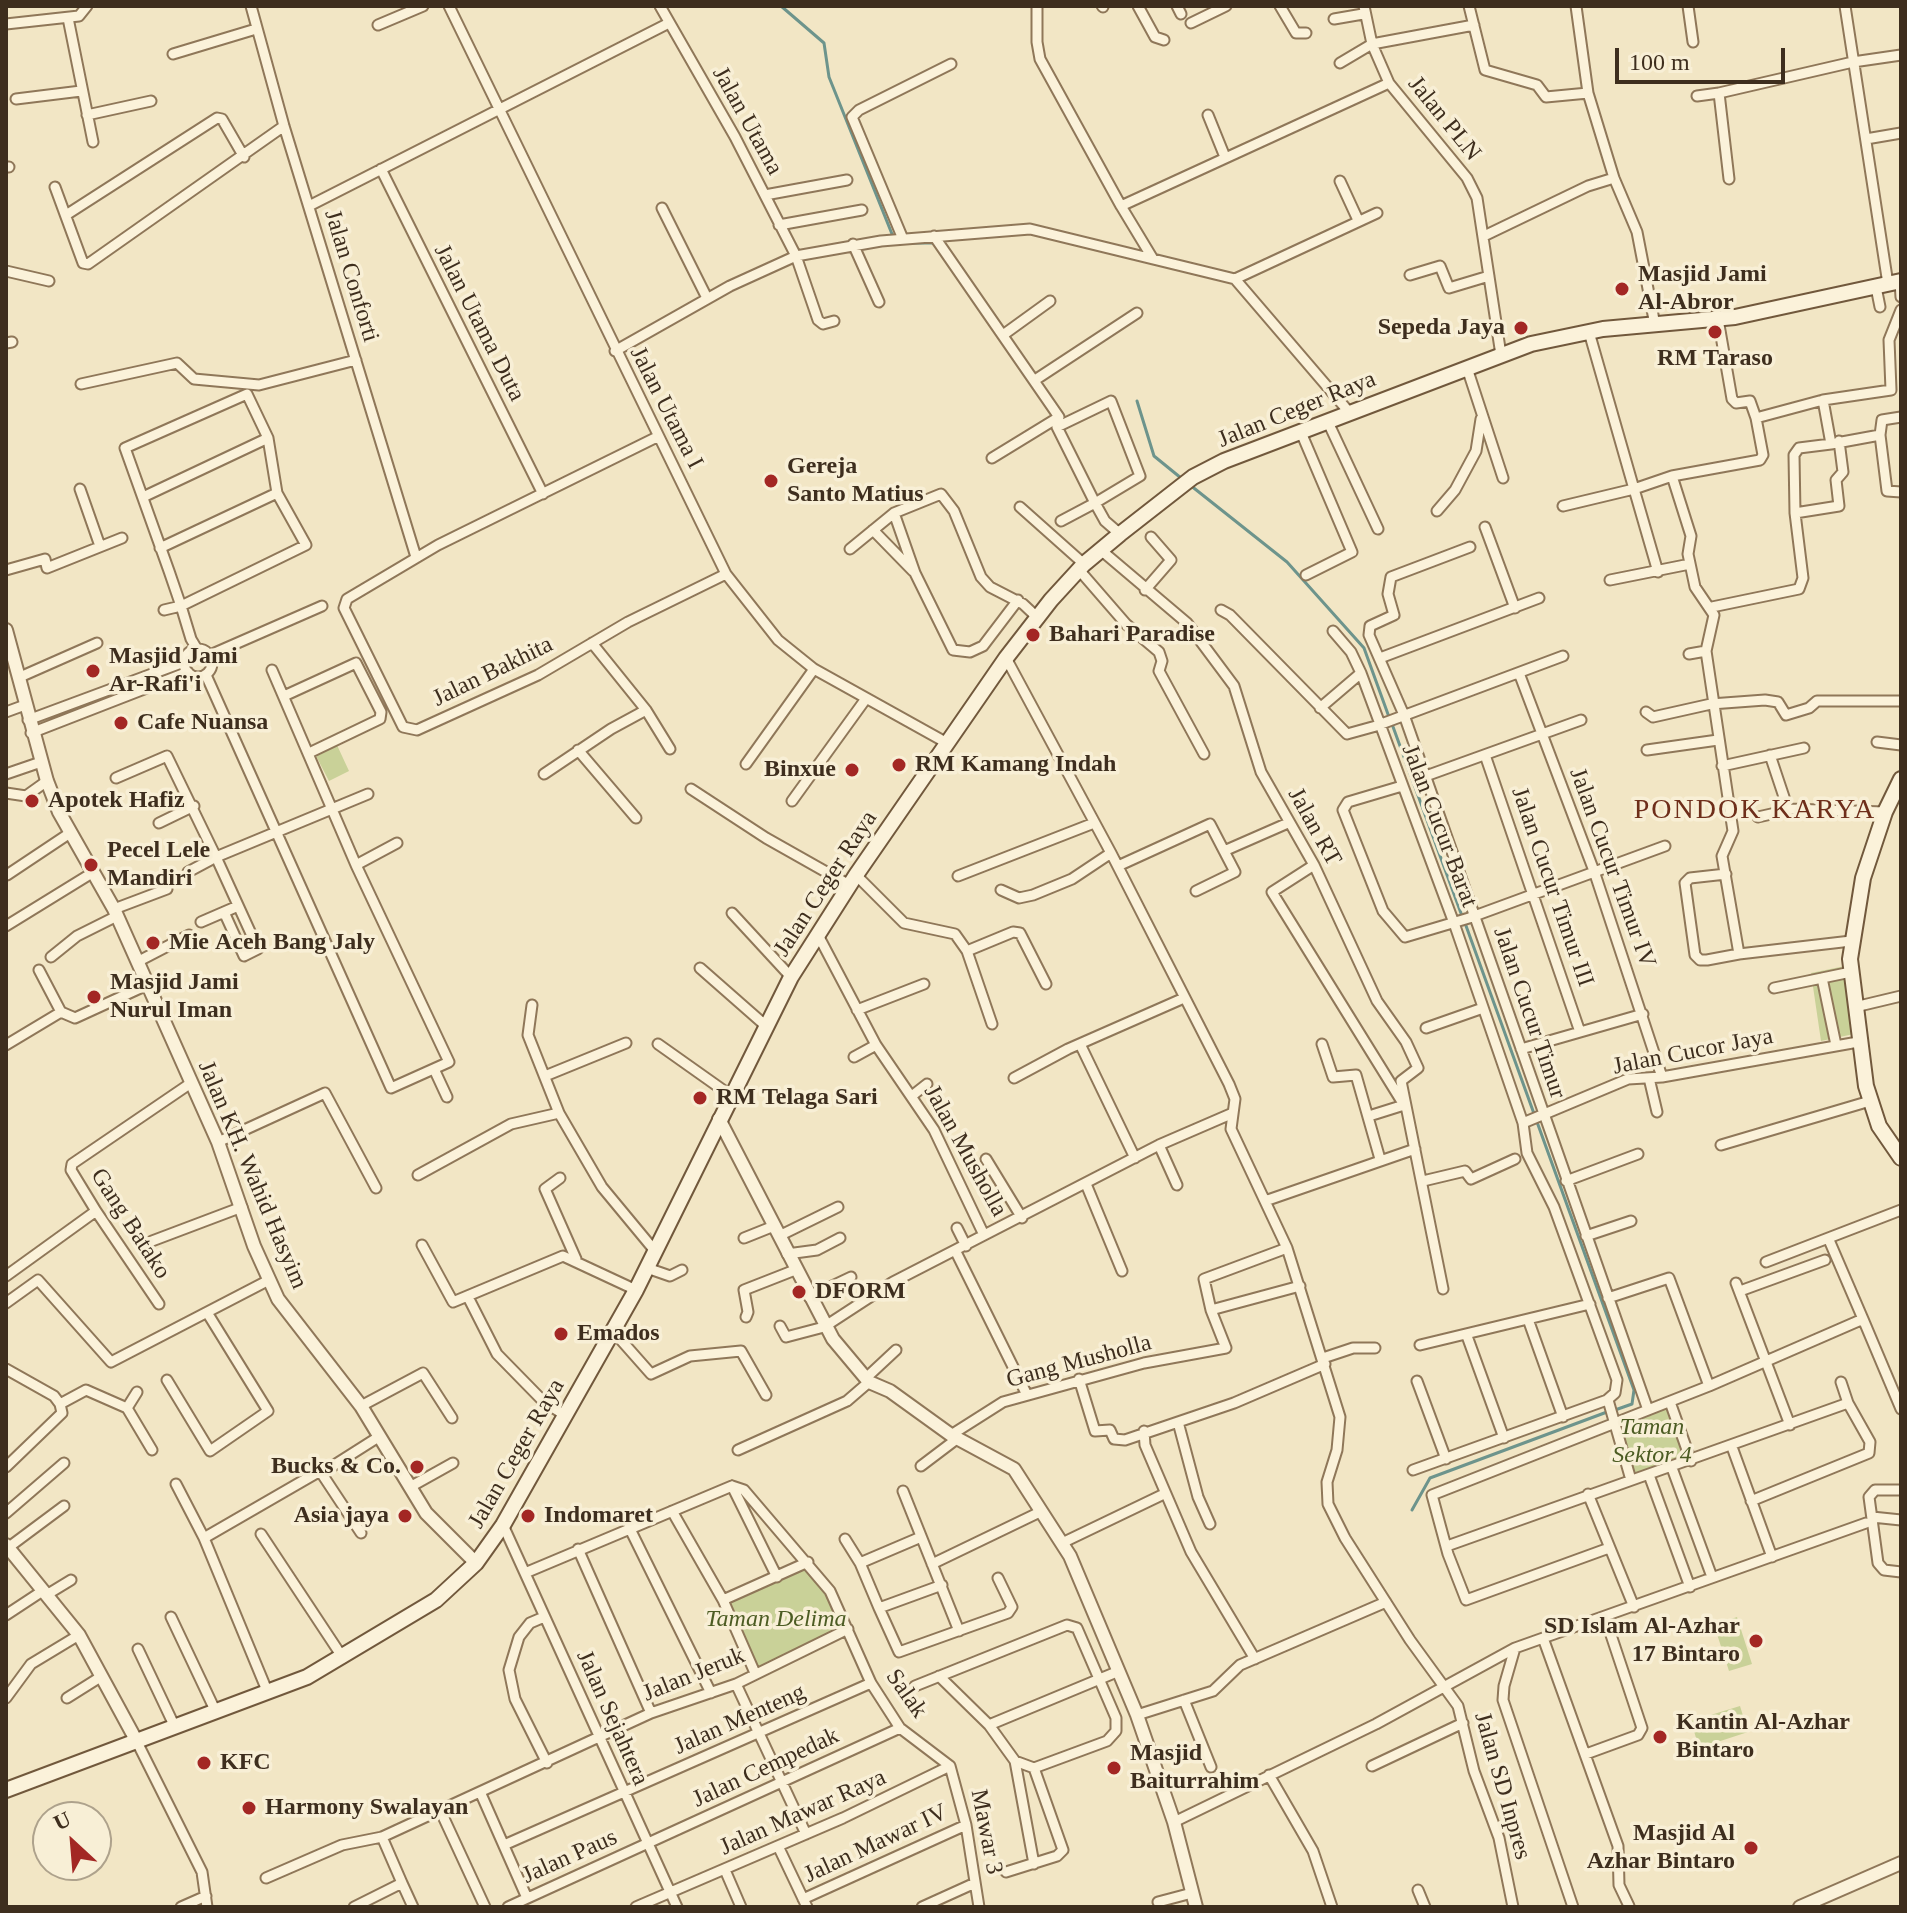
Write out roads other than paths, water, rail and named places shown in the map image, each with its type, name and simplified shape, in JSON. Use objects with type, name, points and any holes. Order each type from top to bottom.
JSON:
[{"type":"main road","name":"Jalan Ceger Raya","points":[[6,1790],[174,1725],[268,1693],[343,1658],[436,1600],[476,1563],[503,1525],[636,1290],[791,977],[1006,658],[1051,600],[1120,534],[1193,477],[1300,430],[1552,338],[1718,319],[1891,284]]},
{"type":"main road","points":[[1899,789],[1885,812],[1863,878],[1851,941],[1851,972],[1858,1042],[1870,1101],[1879,1126],[1901,1158]]},
{"type":"street","points":[[6,24],[79,16],[87,6]]},
{"type":"street","name":"Jalan Conforti","points":[[251,6],[284,126],[416,557]]},
{"type":"street","points":[[378,25],[423,6]]},
{"type":"street","name":"Jalan Utama I","points":[[449,6],[726,574],[778,640],[814,669],[947,743]]},
{"type":"street","name":"Jalan Utama","points":[[660,6],[796,256],[804,288],[811,292],[818,320],[823,324],[834,321]]},
{"type":"street","points":[[1037,6],[1040,59],[1153,259]]},
{"type":"street","points":[[1138,6],[1155,37],[1164,40]]},
{"type":"street","points":[[1191,23],[1226,6]]},
{"type":"street","points":[[1280,6],[1296,33],[1306,33]]},
{"type":"street","points":[[1469,6],[1485,70],[1537,85],[1546,97],[1588,93]]},
{"type":"street","points":[[1576,6],[1588,93],[1614,178],[1637,232],[1655,325]]},
{"type":"street","points":[[1688,6],[1693,42]]},
{"type":"street","points":[[1845,6],[1891,284],[1901,297]]},
{"type":"street","points":[[1334,19],[1364,10]]},
{"type":"street","name":"Jalan PLN","points":[[1364,10],[1372,44],[1389,83],[1467,178],[1477,198],[1501,355]]},
{"type":"street","points":[[68,18],[93,142]]},
{"type":"street","points":[[309,206],[669,23]]},
{"type":"street","points":[[1340,63],[1372,44],[1474,25]]},
{"type":"street","points":[[173,54],[256,29]]},
{"type":"street","points":[[1697,96],[1853,62],[1901,55]]},
{"type":"street","points":[[900,239],[852,117],[859,110],[951,64]]},
{"type":"street","points":[[1121,206],[1389,83]]},
{"type":"street","points":[[16,99],[81,91]]},
{"type":"street","points":[[1719,93],[1729,179]]},
{"type":"street","points":[[87,115],[151,101]]},
{"type":"street","points":[[1208,115],[1225,157]]},
{"type":"street","points":[[66,215],[217,118],[222,119],[244,157]]},
{"type":"street","points":[[55,187],[83,263],[88,264],[284,126]]},
{"type":"street","points":[[1866,139],[1901,133]]},
{"type":"street","name":"Jalan Utama Duta","points":[[381,169],[543,494]]},
{"type":"street","points":[[1484,236],[1588,186],[1614,178]]},
{"type":"street","points":[[765,195],[847,180]]},
{"type":"street","points":[[1340,181],[1358,220]]},
{"type":"street","points":[[662,208],[707,298]]},
{"type":"street","points":[[779,225],[862,210]]},
{"type":"street","points":[[1235,279],[1377,213]]},
{"type":"street","points":[[615,351],[707,298],[796,256],[853,244],[900,239],[938,241],[1030,229],[1235,279],[1349,412]]},
{"type":"street","points":[[938,241],[1003,335],[1038,378],[1059,417],[992,458]]},
{"type":"street","points":[[853,244],[879,302]]},
{"type":"street","points":[[1410,275],[1440,266],[1449,288],[1489,276]]},
{"type":"street","points":[[6,271],[49,281]]},
{"type":"street","points":[[1880,307],[1891,284]]},
{"type":"street","points":[[1003,335],[1050,301]]},
{"type":"street","points":[[1756,418],[1823,400],[1891,390],[1889,340],[1901,310]]},
{"type":"street","points":[[1038,378],[1137,313]]},
{"type":"street","points":[[1563,506],[1634,489],[1672,476],[1762,458],[1750,401],[1736,403],[1732,399],[1718,319]]},
{"type":"street","points":[[1589,332],[1658,572]]},
{"type":"street","points":[[81,384],[177,363],[194,379],[259,385],[356,360]]},
{"type":"street","points":[[1467,368],[1503,478]]},
{"type":"street","points":[[30,726],[120,700],[186,667],[194,650],[191,639],[181,606],[165,573],[160,548],[125,448],[247,394],[268,438],[277,493],[306,545],[181,606],[164,610]]},
{"type":"street","points":[[1795,513],[1840,504],[1836,480],[1843,472],[1823,400]]},
{"type":"street","points":[[1061,521],[1095,503],[1140,476],[1111,401],[1057,427],[1095,503],[1105,521],[1120,534]]},
{"type":"street","points":[[1437,511],[1455,490],[1476,451],[1482,416]]},
{"type":"street","points":[[1901,417],[1882,420],[1880,435],[1887,491],[1901,492]]},
{"type":"street","points":[[1327,420],[1378,529]]},
{"type":"street","points":[[1300,430],[1352,547],[1350,555],[1306,575]]},
{"type":"street","points":[[1712,607],[1799,589],[1803,578],[1795,513],[1796,451],[1880,435]]},
{"type":"street","points":[[416,557],[657,437]]},
{"type":"street","points":[[143,497],[268,438]]},
{"type":"street","points":[[1672,476],[1691,536],[1690,564],[1695,587],[1712,607],[1714,620],[1706,651],[1711,704],[1733,831],[1723,851],[1739,954]]},
{"type":"street","points":[[80,489],[100,546]]},
{"type":"street","points":[[160,548],[277,493]]},
{"type":"street","points":[[850,549],[894,513],[933,495],[946,498],[981,577],[990,587],[1018,600],[1039,619]]},
{"type":"street","points":[[1020,507],[1082,568],[1126,624],[1159,652],[1162,661],[1159,671],[1204,754]]},
{"type":"street","points":[[894,513],[915,573],[947,644],[961,653],[983,646],[1018,600]]},
{"type":"street","points":[[1485,527],[1515,608]]},
{"type":"street","points":[[873,530],[915,573]]},
{"type":"street","points":[[1145,590],[1171,560],[1151,537]]},
{"type":"street","points":[[6,570],[45,559],[47,568],[122,538]]},
{"type":"street","name":"Jalan Cucur Timur","points":[[1470,547],[1391,577],[1388,594],[1394,615],[1370,626],[1369,631],[1402,716],[1648,1410]]},
{"type":"street","name":"Jalan RT","points":[[1102,551],[1198,634],[1241,697],[1250,744],[1261,772],[1314,865],[1377,1001],[1406,1042],[1418,1068],[1402,1078],[1404,1105],[1423,1181],[1443,1289]]},
{"type":"street","name":"Jalan Bakhita","points":[[416,557],[347,599],[344,608],[403,727],[409,731],[538,675],[592,643],[726,574]]},
{"type":"street","points":[[1610,580],[1690,564]]},
{"type":"street","points":[[1380,658],[1539,598]]},
{"type":"street","points":[[204,676],[212,658],[322,606]]},
{"type":"street","points":[[1221,610],[1347,734],[1382,724],[1563,656]]},
{"type":"street","name":"Jalan KH. Wahid Hasyim","points":[[6,630],[47,781],[70,833],[116,912],[218,1142],[269,1280],[286,1310],[361,1406],[426,1513],[476,1563]]},
{"type":"street","name":"Jalan Cucur Barat","points":[[1333,631],[1351,652],[1361,673],[1456,922],[1483,1008],[1525,1122],[1527,1153],[1554,1207],[1617,1380],[1615,1393],[1609,1401]]},
{"type":"street","points":[[20,677],[97,643]]},
{"type":"street","points":[[592,643],[646,710],[670,749]]},
{"type":"street","points":[[194,650],[212,658]]},
{"type":"street","points":[[1689,654],[1706,651]]},
{"type":"street","name":"Jalan SD Inpres","points":[[1006,658],[1118,866],[1229,1084],[1235,1099],[1231,1129],[1287,1248],[1341,1424],[1327,1482],[1328,1504],[1386,1602],[1458,1706],[1474,1771],[1499,1838],[1513,1907]]},
{"type":"street","points":[[284,696],[356,663],[381,712],[380,719],[309,753]]},
{"type":"street","points":[[30,726],[115,688],[186,667],[204,676],[391,1088],[449,1062],[356,865],[272,670]]},
{"type":"street","points":[[746,764],[814,669]]},
{"type":"street","points":[[1320,708],[1361,673]]},
{"type":"street","name":"Jalan Cucur Timur IV","points":[[1519,673],[1594,871],[1662,1077]]},
{"type":"street","points":[[115,688],[120,700]]},
{"type":"street","points":[[792,801],[865,700]]},
{"type":"street","points":[[1646,712],[1653,717],[1711,704],[1765,700],[1778,702],[1786,715],[1809,708],[1817,701],[1901,701]]},
{"type":"street","points":[[6,712],[25,705]]},
{"type":"street","points":[[544,774],[646,710]]},
{"type":"street","points":[[1423,777],[1581,720]]},
{"type":"street","points":[[1647,750],[1718,740]]},
{"type":"street","points":[[1877,742],[1901,745]]},
{"type":"street","points":[[1722,766],[1804,748]]},
{"type":"street","points":[[578,750],[636,818]]},
{"type":"street","name":"Jalan Cucur Timur III","points":[[1485,755],[1580,1032]]},
{"type":"street","points":[[1770,755],[1783,803],[1789,810]]},
{"type":"street","points":[[116,778],[167,756],[194,806],[258,949],[244,956],[224,912]]},
{"type":"street","points":[[6,774],[41,762]]},
{"type":"street","points":[[6,793],[26,796],[47,781]]},
{"type":"street","points":[[1402,786],[1348,802],[1344,814],[1383,911],[1400,934],[1407,937],[1472,917],[1665,846]]},
{"type":"street","points":[[691,789],[766,838],[854,880],[904,923],[955,934],[967,951],[992,1024]]},
{"type":"street","points":[[188,872],[216,857],[368,794]]},
{"type":"street","points":[[159,823],[194,806]]},
{"type":"street","points":[[1758,817],[1789,810],[1885,812]]},
{"type":"street","points":[[958,876],[1094,823]]},
{"type":"street","points":[[1224,851],[1288,823]]},
{"type":"street","points":[[1118,866],[1210,824],[1235,872],[1196,891]]},
{"type":"street","points":[[7,875],[70,833]]},
{"type":"street","points":[[356,865],[397,843]]},
{"type":"street","points":[[1001,890],[1019,898],[1033,895],[1072,879],[1111,853]]},
{"type":"street","points":[[1314,865],[1272,892],[1404,1105],[1369,1116]]},
{"type":"street","points":[[6,926],[92,873]]},
{"type":"street","points":[[1726,874],[1690,878],[1685,883],[1695,955],[1700,960],[1851,941]]},
{"type":"street","points":[[51,957],[77,936],[116,912],[167,889]]},
{"type":"street","points":[[201,922],[238,906]]},
{"type":"street","points":[[732,913],[791,977]]},
{"type":"street","points":[[967,951],[1018,932],[1046,984]]},
{"type":"street","points":[[137,962],[189,935]]},
{"type":"street","name":"Jalan Musholla","points":[[818,935],[876,1045],[934,1130],[984,1235],[1159,1145],[1233,1113]]},
{"type":"street","points":[[700,968],[766,1026]]},
{"type":"street","points":[[39,970],[61,1012],[75,1018],[147,985]]},
{"type":"street","points":[[1774,988],[1851,972]]},
{"type":"street","points":[[1822,978],[1836,1045]]},
{"type":"street","points":[[857,1010],[924,984]]},
{"type":"street","points":[[1855,1007],[1901,996]]},
{"type":"street","points":[[1014,1078],[1080,1044],[1184,998]]},
{"type":"street","points":[[532,1005],[528,1035],[559,1113],[602,1187],[655,1251]]},
{"type":"street","points":[[1426,1028],[1483,1008]]},
{"type":"street","points":[[6,1045],[61,1012]]},
{"type":"street","points":[[1521,1049],[1643,1014]]},
{"type":"street","name":"Jalan Cucor Jaya","points":[[1525,1122],[1628,1079],[1662,1077],[1858,1042]]},
{"type":"street","points":[[545,1076],[626,1043]]},
{"type":"street","points":[[658,1044],[730,1095]]},
{"type":"street","points":[[1080,1044],[1135,1158]]},
{"type":"street","points":[[1322,1044],[1333,1077],[1356,1075],[1380,1159]]},
{"type":"street","points":[[854,1057],[876,1045]]},
{"type":"street","points":[[434,1069],[447,1097]]},
{"type":"street","points":[[1649,1078],[1657,1112]]},
{"type":"street","name":"Gang Batako","points":[[159,1304],[71,1170],[72,1164],[191,1083]]},
{"type":"street","points":[[913,1095],[927,1084]]},
{"type":"street","points":[[218,1142],[325,1093],[376,1188]]},
{"type":"street","points":[[1721,1145],[1870,1101]]},
{"type":"street","points":[[418,1175],[511,1124],[559,1113]]},
{"type":"street","points":[[719,1119],[824,1327],[868,1380],[890,1391],[954,1437],[1014,1469],[1062,1543],[1084,1584],[1137,1715],[1174,1822],[1179,1852],[1196,1907]]},
{"type":"street","points":[[1159,1145],[1177,1185]]},
{"type":"street","points":[[1265,1201],[1415,1149]]},
{"type":"street","points":[[1566,1181],[1638,1154]]},
{"type":"street","points":[[986,1159],[1022,1218]]},
{"type":"street","points":[[1423,1181],[1465,1171],[1471,1179],[1515,1159]]},
{"type":"street","points":[[560,1178],[545,1189],[576,1259]]},
{"type":"street","points":[[1086,1184],[1122,1271]]},
{"type":"street","points":[[152,1241],[242,1207]]},
{"type":"street","points":[[744,1238],[777,1231],[838,1207]]},
{"type":"street","points":[[1766,1262],[1901,1210]]},
{"type":"street","points":[[6,1276],[96,1211]]},
{"type":"street","points":[[1586,1236],[1631,1221]]},
{"type":"street","points":[[957,1228],[966,1246]]},
{"type":"street","points":[[780,1326],[786,1337],[824,1327],[893,1282],[984,1235]]},
{"type":"street","points":[[787,1254],[817,1250],[840,1238]]},
{"type":"street","points":[[1829,1240],[1901,1409]]},
{"type":"street","points":[[422,1245],[452,1299],[457,1301],[556,1257],[576,1259],[636,1290]]},
{"type":"street","points":[[1287,1248],[1204,1279],[1211,1310],[1300,1286]]},
{"type":"street","points":[[956,1252],[1027,1395]]},
{"type":"street","points":[[1790,1425],[1763,1361],[1738,1287],[1825,1260]]},
{"type":"street","points":[[647,1268],[670,1276],[682,1270]]},
{"type":"street","points":[[746,1317],[744,1290],[795,1270]]},
{"type":"street","points":[[809,1297],[851,1277]]},
{"type":"street","points":[[1608,1298],[1669,1278],[1709,1386]]},
{"type":"street","points":[[6,1303],[38,1280],[111,1362],[269,1280]]},
{"type":"street","points":[[468,1297],[497,1354],[543,1401],[566,1416]]},
{"type":"street","points":[[1420,1345],[1529,1322],[1590,1304]]},
{"type":"street","name":"Gang Musholla","points":[[921,1466],[987,1410],[1079,1379],[1226,1348],[1211,1310]]},
{"type":"street","points":[[167,1380],[210,1451],[268,1411],[208,1314]]},
{"type":"street","points":[[1609,1548],[1464,1599],[1431,1499],[1435,1491],[1614,1419],[1670,1402],[1863,1319]]},
{"type":"street","points":[[1529,1322],[1563,1417]]},
{"type":"street","points":[[613,1331],[651,1374],[690,1356],[741,1351],[766,1395]]},
{"type":"street","points":[[1467,1336],[1504,1438]]},
{"type":"street","points":[[1079,1379],[1095,1431],[1110,1430],[1114,1439],[1120,1440],[1234,1403],[1353,1348],[1375,1348]]},
{"type":"street","points":[[738,1450],[847,1401],[896,1350]]},
{"type":"street","points":[[6,1369],[54,1396],[62,1413],[6,1467]]},
{"type":"street","points":[[361,1406],[423,1373],[452,1418]]},
{"type":"street","points":[[1417,1381],[1446,1459]]},
{"type":"street","points":[[1751,1501],[1871,1449],[1841,1382]]},
{"type":"street","points":[[60,1404],[86,1390],[127,1408],[152,1450]]},
{"type":"street","points":[[127,1408],[137,1392]]},
{"type":"street","points":[[1413,1470],[1609,1401],[1631,1480]]},
{"type":"street","points":[[1670,1402],[1691,1461]]},
{"type":"street","points":[[1447,1546],[1588,1494],[1732,1447],[1848,1403]]},
{"type":"street","points":[[1178,1422],[1198,1497],[1210,1524]]},
{"type":"street","points":[[1144,1431],[1145,1445],[1164,1494],[1191,1552],[1255,1659]]},
{"type":"street","points":[[328,1469],[380,1436]]},
{"type":"street","points":[[1732,1447],[1772,1557]]},
{"type":"street","points":[[6,1513],[64,1463]]},
{"type":"street","points":[[410,1487],[453,1463]]},
{"type":"street","points":[[1672,1468],[1712,1577]]},
{"type":"street","points":[[204,1538],[320,1471],[361,1533]]},
{"type":"street","points":[[1649,1475],[1690,1587]]},
{"type":"street","points":[[176,1484],[204,1538],[268,1693]]},
{"type":"street","points":[[525,1573],[732,1486],[777,1577]]},
{"type":"street","name":"Salak","points":[[732,1486],[744,1490],[830,1591],[871,1683],[900,1728],[950,1766]]},
{"type":"street","points":[[1901,1490],[1881,1489],[1870,1493],[1869,1520],[1881,1568],[1901,1572]]},
{"type":"street","points":[[903,1491],[959,1631]]},
{"type":"street","points":[[1062,1543],[1164,1494]]},
{"type":"street","points":[[1588,1494],[1634,1607]]},
{"type":"street","points":[[6,1564],[11,1549],[64,1506]]},
{"type":"street","points":[[672,1511],[723,1600],[755,1673]]},
{"type":"street","points":[[932,1564],[1042,1511]]},
{"type":"street","points":[[1174,1822],[1376,1724],[1515,1648],[1869,1520],[1901,1520]]},
{"type":"street","name":"Jalan Sejahtera","points":[[503,1525],[677,1907]]},
{"type":"street","points":[[629,1527],[711,1693]]},
{"type":"street","points":[[261,1534],[343,1658]]},
{"type":"street","points":[[860,1563],[921,1537]]},
{"type":"street","points":[[845,1539],[860,1563],[899,1652],[1011,1611],[998,1578]]},
{"type":"street","points":[[493,1542],[512,1546]]},
{"type":"street","points":[[11,1549],[79,1635],[102,1676],[202,1872],[207,1907]]},
{"type":"street","points":[[578,1549],[651,1713]]},
{"type":"street","points":[[723,1600],[808,1562]]},
{"type":"street","points":[[6,1615],[71,1580]]},
{"type":"street","points":[[879,1608],[942,1585]]},
{"type":"street","points":[[1137,1715],[1216,1690],[1235,1668],[1386,1602]]},
{"type":"street","points":[[171,1617],[215,1710]]},
{"type":"street","points":[[544,1617],[530,1623],[519,1637],[509,1670],[515,1699],[547,1763]]},
{"type":"street","points":[[1586,1754],[1638,1735],[1642,1726],[1605,1617]]},
{"type":"street","points":[[915,1686],[1070,1625],[1080,1632],[1117,1721],[1113,1737],[1034,1768],[1015,1761]]},
{"type":"street","name":"Jalan Jeruk","points":[[266,1878],[342,1845],[382,1837],[441,1812],[651,1713],[736,1684],[848,1629]]},
{"type":"street","points":[[6,1698],[31,1664],[79,1635]]},
{"type":"street","points":[[1543,1638],[1619,1849],[1622,1894],[1629,1906]]},
{"type":"street","points":[[1515,1648],[1503,1700],[1573,1907]]},
{"type":"street","points":[[138,1649],[174,1725]]},
{"type":"street","points":[[989,1725],[1119,1671]]},
{"type":"street","points":[[67,1698],[102,1676]]},
{"type":"street","points":[[939,1676],[989,1725],[1015,1761],[1034,1864]]},
{"type":"street","name":"Jalan Menteng","points":[[504,1845],[760,1735],[871,1683]]},
{"type":"street","points":[[736,1684],[806,1834]]},
{"type":"street","points":[[1184,1700],[1211,1767]]},
{"type":"street","points":[[1372,1766],[1463,1723]]},
{"type":"street","name":"Jalan Cempedak","points":[[648,1845],[900,1728]]},
{"type":"street","name":"Mawar 3","points":[[950,1766],[966,1825],[979,1907]]},
{"type":"street","name":"Jalan Mawar Raya","points":[[636,1907],[806,1834],[950,1766]]},
{"type":"street","points":[[1006,1872],[1057,1856],[1063,1850],[1034,1768]]},
{"type":"street","points":[[1269,1775],[1313,1851],[1331,1904],[1319,1907]]},
{"type":"street","points":[[481,1794],[527,1898]]},
{"type":"street","points":[[441,1812],[485,1907]]},
{"type":"street","name":"Jalan Mawar IV","points":[[805,1903],[966,1825]]},
{"type":"street","points":[[382,1837],[413,1907]]},
{"type":"street","name":"Jalan Paus","points":[[508,1907],[648,1845]]},
{"type":"street","points":[[778,1846],[805,1903]]},
{"type":"street","points":[[1800,1907],[1822,1903],[1901,1863]]},
{"type":"street","points":[[725,1870],[741,1907]]},
{"type":"street","points":[[354,1907],[402,1883]]},
{"type":"street","points":[[922,1907],[975,1883]]},
{"type":"street","points":[[1418,1890],[1425,1907]]},
{"type":"street","points":[[1158,1902],[1192,1893]]},
{"type":"street","points":[[1616,1907],[1622,1894]]},
{"type":"street","points":[[181,1907],[206,1896]]},
{"type":"waterway","points":[[781,6],[824,43],[829,77],[894,239]]},
{"type":"waterway","points":[[907,243],[935,243]]},
{"type":"waterway","points":[[1137,401],[1154,456],[1181,478]]},
{"type":"waterway","points":[[1190,485],[1287,562],[1364,648],[1389,717]]},
{"type":"waterway","points":[[1392,724],[1462,916]]},
{"type":"waterway","points":[[1465,923],[1634,1390],[1632,1404],[1615,1410]]},
{"type":"waterway","points":[[1412,1510],[1430,1478],[1607,1412]]},
{"type":"place","name":"Masjid Jami Al-Abror","points":[[1622,289]]},
{"type":"place","name":"Sepeda Jaya","points":[[1521,328]]},
{"type":"place","name":"RM Taraso","points":[[1715,332]]},
{"type":"place","name":"Gereja Santo Matius","points":[[771,481]]},
{"type":"place","name":"Bahari Paradise","points":[[1033,635]]},
{"type":"place","name":"Masjid Jami Ar-Rafi'i","points":[[93,671]]},
{"type":"place","name":"Cafe Nuansa","points":[[121,723]]},
{"type":"place","name":"RM Kamang Indah","points":[[899,765]]},
{"type":"place","name":"Binxue","points":[[852,770]]},
{"type":"place","name":"Apotek Hafiz","points":[[32,801]]},
{"type":"place","name":"Pecel Lele Mandiri","points":[[91,865]]},
{"type":"place","name":"Mie Aceh Bang Jaly","points":[[153,943]]},
{"type":"place","name":"Masjid Jami Nurul Iman","points":[[94,997]]},
{"type":"place","name":"RM Telaga Sari","points":[[700,1098]]},
{"type":"place","name":"DFORM","points":[[799,1292]]},
{"type":"place","name":"Emados","points":[[561,1334]]},
{"type":"place","name":"Bucks & Co.","points":[[417,1467]]},
{"type":"place","name":"Asia jaya","points":[[405,1516]]},
{"type":"place","name":"Indomaret","points":[[528,1516]]},
{"type":"place","name":"SD Islam Al-Azhar 17 Bintaro","points":[[1756,1641]]},
{"type":"place","name":"Kantin Al-Azhar Bintaro","points":[[1660,1737]]},
{"type":"place","name":"KFC","points":[[204,1763]]},
{"type":"place","name":"Masjid Baiturrahim","points":[[1114,1768]]},
{"type":"place","name":"Harmony Swalayan","points":[[249,1808]]},
{"type":"place","name":"Masjid Al Azhar Bintaro","points":[[1751,1848]]},
{"type":"district","name":"PONDOK KARYA","points":[[1755,811]]},
{"type":"park label","name":"Taman Sektor 4","points":[[1652,1442]]},
{"type":"park label","name":"Taman Delima","points":[[776,1620]]}]
